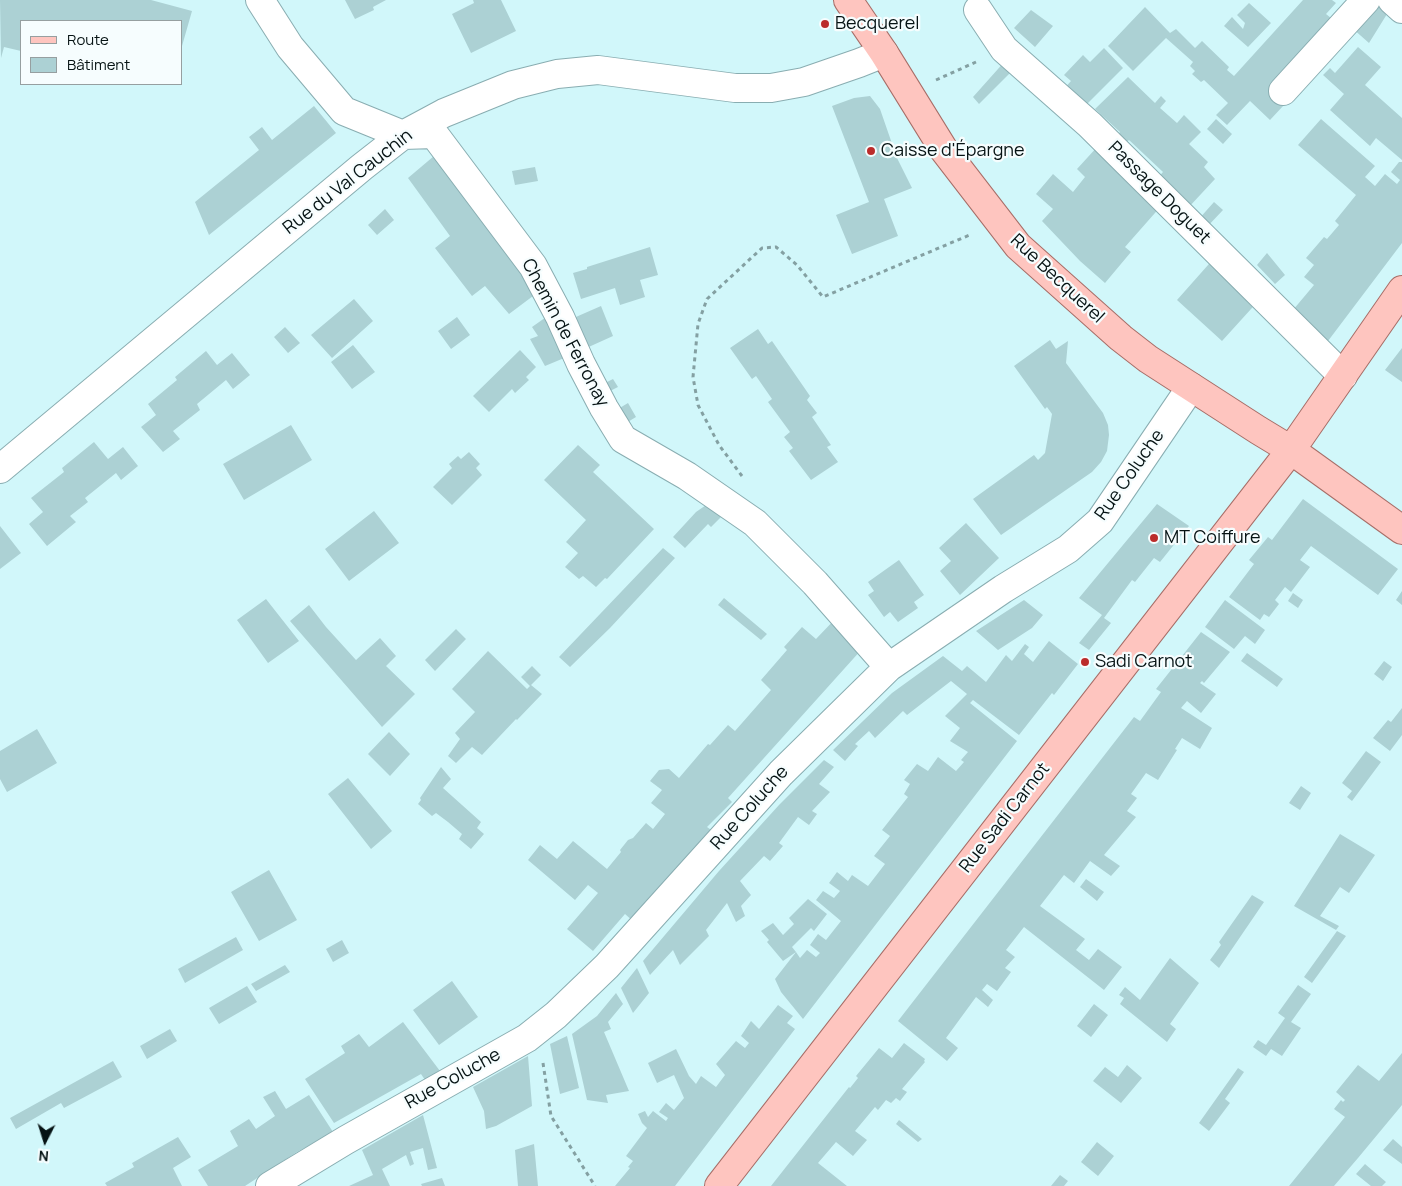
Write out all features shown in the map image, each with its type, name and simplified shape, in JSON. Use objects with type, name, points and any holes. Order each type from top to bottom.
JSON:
[{"type":"main road","name":"Rue Becquerel","points":[[848,0],[884,53],[944,150],[1018,246],[1121,338],[1148,359],[1291,450],[1402,530]]},
{"type":"main road","name":"Rue Sadi Carnot","points":[[719,1186],[1291,450],[1402,290]]},
{"type":"street","name":"Chemin de Ferronay","points":[[260,0],[290,47],[344,111],[403,135],[434,134],[532,266],[604,408],[623,439],[687,476],[754,523],[815,583],[889,667]]},
{"type":"street","points":[[1283,91],[1366,0]]},
{"type":"street","name":"Passage Doguet","points":[[978,10],[1004,49],[1090,125],[1343,376]]},
{"type":"street","name":"Rue du Val Cauchin","points":[[0,469],[362,167],[403,135],[444,113],[513,85],[557,74],[598,70],[735,88],[771,88],[804,82],[884,53]]},
{"type":"street","name":"Rue Coluche","points":[[270,1186],[346,1140],[518,1043],[556,1016],[602,970],[781,773],[889,667],[1004,589],[1068,549],[1100,521],[1191,387]]},
{"type":"path","points":[[907,92],[1004,49]]},
{"type":"path","points":[[747,482],[719,445],[698,405],[693,377],[698,324],[707,299],[762,248],[776,247],[797,265],[824,297],[1000,222]]},
{"type":"path","points":[[538,1030],[551,1116],[595,1186]]},
{"type":"building","points":[[0,0],[151,0],[192,11],[182,46],[182,20],[20,20],[20,51],[4,47],[1,58]]},
{"type":"building","points":[[345,0],[386,0],[373,7],[374,10],[355,19]]},
{"type":"building","points":[[473,0],[501,0],[516,31],[471,53],[452,14],[474,3]]},
{"type":"building","points":[[1303,0],[1332,0],[1336,3],[1326,14],[1337,23],[1272,93],[1284,105],[1270,120],[1250,101],[1227,125],[1216,115],[1228,103],[1204,80],[1201,82],[1192,74],[1195,71],[1190,66],[1193,62],[1166,38],[1133,71],[1108,46],[1145,7],[1170,33],[1176,29],[1195,48],[1202,41],[1229,67],[1227,70],[1234,76]]},
{"type":"building","points":[[1378,0],[1392,6],[1369,43],[1352,28]]},
{"type":"building","points":[[1249,3],[1271,23],[1248,47],[1224,26],[1232,17],[1243,29],[1245,23],[1237,15]]},
{"type":"building","points":[[1031,10],[1053,26],[1035,47],[1014,28]]},
{"type":"building","points":[[1358,47],[1381,67],[1365,85],[1402,118],[1402,160],[1376,138],[1370,146],[1330,110],[1344,94],[1323,75],[1330,68],[1335,73]]},
{"type":"building","points":[[1104,48],[1123,68],[1081,110],[1061,92],[1071,81],[1064,75],[1083,55],[1090,62]]},
{"type":"building","points":[[1006,60],[1015,68],[979,104],[973,97]]},
{"type":"building","points":[[1128,77],[1155,103],[1161,96],[1166,101],[1160,108],[1177,123],[1184,115],[1201,132],[1189,144],[1208,162],[1204,167],[1215,179],[1188,208],[1156,180],[1163,172],[1129,140],[1121,148],[1113,140],[1120,132],[1095,109]]},
{"type":"building","name":"Caisse d'Épargne","points":[[870,96],[880,109],[897,158],[912,188],[884,199],[898,236],[852,254],[836,215],[869,202],[832,106],[854,98]]},
{"type":"building","points":[[314,106],[336,133],[209,235],[195,202],[259,150],[249,137],[262,127],[272,140]]},
{"type":"building","points":[[1216,119],[1232,134],[1223,144],[1207,129]]},
{"type":"building","points":[[1321,119],[1375,166],[1365,177],[1375,186],[1385,174],[1397,184],[1400,180],[1391,172],[1399,162],[1402,162],[1402,243],[1328,341],[1293,310],[1314,285],[1304,277],[1314,265],[1306,258],[1324,237],[1327,239],[1339,225],[1335,221],[1356,195],[1298,145]]},
{"type":"building","points":[[1098,146],[1162,205],[1125,247],[1131,252],[1105,283],[1080,261],[1042,221],[1053,209],[1036,194],[1053,174],[1073,192],[1085,177],[1077,169]]},
{"type":"building","points":[[434,156],[532,288],[529,290],[533,296],[509,314],[485,286],[472,296],[435,248],[450,236],[408,178]]},
{"type":"building","points":[[535,167],[538,181],[515,185],[512,171]]},
{"type":"building","points":[[1214,202],[1223,210],[1206,228],[1198,220]]},
{"type":"building","points":[[385,209],[394,220],[377,235],[368,225]]},
{"type":"building","points":[[650,247],[658,275],[640,280],[645,297],[620,305],[615,288],[581,299],[573,273]]},
{"type":"building","points":[[1267,253],[1285,275],[1275,284],[1257,265]]},
{"type":"building","points":[[1216,256],[1261,298],[1222,341],[1177,300]]},
{"type":"building","points":[[354,299],[373,321],[332,358],[311,335]]},
{"type":"building","points":[[601,306],[613,336],[582,350],[569,320]]},
{"type":"building","points":[[549,315],[569,356],[545,366],[530,339],[538,336],[532,327]]},
{"type":"building","points":[[457,317],[470,335],[451,349],[438,331]]},
{"type":"building","points":[[285,327],[300,343],[288,353],[274,337]]},
{"type":"building","points":[[758,329],[768,344],[772,341],[810,396],[807,400],[817,413],[812,417],[831,445],[827,447],[838,462],[811,480],[789,451],[793,448],[784,437],[790,432],[768,402],[772,399],[756,376],[752,379],[730,348]]},
{"type":"building","points":[[1050,340],[1056,349],[1068,341],[1066,363],[1103,413],[1108,425],[1107,451],[1101,462],[1092,472],[1001,535],[973,499],[1034,455],[1038,460],[1045,453],[1052,414],[1047,407],[1045,409],[1014,366]]},
{"type":"building","points":[[353,345],[375,372],[352,389],[331,362]]},
{"type":"building","points":[[1402,348],[1402,382],[1385,370]]},
{"type":"building","points":[[520,350],[536,367],[526,377],[529,380],[515,393],[512,389],[489,412],[473,396]]},
{"type":"building","points":[[206,351],[217,365],[232,353],[250,375],[233,389],[226,380],[197,404],[200,410],[173,431],[180,439],[163,452],[141,427],[156,415],[148,404],[177,380],[175,377]]},
{"type":"building","points":[[613,379],[618,387],[610,391],[605,383]]},
{"type":"building","points":[[628,403],[636,417],[626,423],[618,409]]},
{"type":"building","points":[[291,425],[312,460],[244,500],[223,464]]},
{"type":"building","points":[[94,442],[108,459],[123,447],[138,466],[121,480],[116,473],[85,498],[88,502],[70,516],[76,522],[47,546],[29,524],[43,512],[31,498],[64,472],[62,468]]},
{"type":"building","points":[[578,445],[600,465],[593,472],[654,529],[607,579],[605,578],[596,587],[583,576],[579,579],[565,567],[578,553],[566,542],[586,520],[544,480]]},
{"type":"building","points":[[469,452],[480,464],[476,468],[482,475],[452,505],[433,487],[452,468],[449,464],[458,456],[461,459]]},
{"type":"building","points":[[1303,499],[1398,569],[1378,595],[1311,546],[1300,560],[1310,567],[1291,592],[1285,587],[1275,600],[1279,604],[1269,617],[1264,614],[1260,620],[1229,597],[1254,564],[1249,560],[1268,537],[1272,540]]},
{"type":"building","points":[[712,501],[725,513],[711,527],[708,524],[685,548],[673,537],[696,512]]},
{"type":"building","points":[[1157,504],[1189,526],[1160,562],[1154,558],[1135,582],[1132,580],[1104,618],[1111,623],[1089,650],[1079,643],[1102,615],[1079,598]]},
{"type":"building","points":[[374,511],[399,543],[349,581],[325,549]]},
{"type":"building","points":[[966,523],[999,558],[960,595],[940,571],[951,561],[939,548]]},
{"type":"building","points":[[0,526],[21,553],[0,569]]},
{"type":"building","points":[[663,548],[675,558],[610,628],[570,667],[559,657]]},
{"type":"building","points":[[899,560],[924,595],[914,602],[918,608],[898,622],[890,612],[884,617],[868,595],[874,591],[868,582]]},
{"type":"building","points":[[1402,591],[1402,605],[1396,600]]},
{"type":"building","points":[[1293,593],[1303,600],[1298,608],[1288,601]]},
{"type":"building","points":[[724,598],[767,634],[761,640],[718,605]]},
{"type":"building","points":[[266,599],[299,641],[268,663],[237,620]]},
{"type":"building","points":[[1024,600],[1043,615],[1032,628],[998,650],[976,631]]},
{"type":"building","points":[[1225,600],[1265,630],[1255,644],[1245,636],[1234,649],[1205,627]]},
{"type":"building","points":[[309,605],[356,660],[380,638],[396,656],[386,666],[415,694],[382,727],[290,621]]},
{"type":"building","points":[[837,617],[862,649],[728,798],[732,802],[707,827],[714,832],[634,922],[625,914],[593,951],[567,929],[598,893],[588,885],[575,900],[528,860],[540,845],[557,859],[573,841],[607,869],[628,840],[633,838],[646,823],[653,829],[665,814],[651,803],[662,790],[650,781],[659,770],[669,769],[679,778],[708,744],[710,745],[728,725],[735,731],[771,690],[761,680],[787,650],[784,647],[802,627],[816,639]]},
{"type":"building","points":[[456,629],[466,639],[435,671],[425,660]]},
{"type":"building","points":[[1201,632],[1230,652],[1204,683],[1202,681],[1200,683],[1216,694],[1201,713],[1187,701],[1181,708],[1212,728],[1200,749],[1182,738],[1175,749],[1177,750],[1158,780],[1146,773],[1131,794],[1137,798],[1127,811],[1136,817],[1104,855],[1120,866],[1111,876],[1090,861],[1074,883],[1064,875],[1040,906],[1085,939],[1076,950],[1089,960],[1098,949],[1122,967],[1104,990],[1024,927],[1006,950],[1015,957],[1005,968],[1011,972],[997,991],[987,984],[982,990],[993,1000],[988,1007],[976,997],[946,1038],[958,1048],[947,1061],[898,1021],[1134,717],[1140,721],[1161,692],[1156,689]]},
{"type":"building","points":[[1049,641],[1078,664],[1019,735],[973,700],[970,703],[1017,741],[803,1019],[781,992],[775,979],[796,952],[800,958],[807,950],[816,957],[820,953],[810,945],[818,934],[826,940],[841,921],[816,900],[823,891],[834,898],[840,891],[829,883],[837,872],[848,881],[852,875],[868,886],[885,864],[874,856],[890,836],[882,830],[908,797],[904,794],[910,784],[904,780],[917,764],[928,771],[938,757],[956,771],[964,762],[961,760],[968,752],[950,741],[960,728],[945,716],[967,694],[951,681],[907,715],[903,711],[875,738],[869,731],[855,744],[858,746],[845,761],[833,750],[892,693],[943,656],[962,671],[967,666],[986,682],[1006,655],[1012,661],[1025,644],[1029,647],[1024,654],[1033,662]]},
{"type":"building","points":[[488,651],[527,689],[530,686],[521,677],[532,666],[541,675],[531,685],[542,694],[482,755],[472,747],[456,763],[448,756],[460,739],[455,733],[475,712],[452,689]]},
{"type":"building","points":[[1247,653],[1283,679],[1277,687],[1241,661]]},
{"type":"building","points":[[1384,661],[1392,667],[1383,681],[1374,674]]},
{"type":"building","points":[[1402,708],[1402,735],[1390,751],[1373,738],[1388,720],[1391,722]]},
{"type":"building","points":[[37,729],[57,763],[7,792],[0,779],[0,751]]},
{"type":"building","points":[[389,732],[410,754],[390,776],[368,754]]},
{"type":"building","points":[[1366,751],[1381,762],[1352,801],[1347,797],[1352,791],[1342,783]]},
{"type":"building","points":[[824,760],[834,767],[819,784],[830,792],[812,811],[817,814],[809,825],[798,817],[779,843],[783,846],[770,861],[764,856],[740,881],[751,895],[741,906],[745,916],[736,922],[727,903],[706,930],[709,936],[680,965],[673,950],[650,975],[643,961],[719,871],[779,805]]},
{"type":"building","points":[[441,767],[451,779],[443,788],[481,822],[477,828],[484,834],[471,849],[459,839],[462,834],[448,822],[436,813],[432,816],[418,804]]},
{"type":"building","points":[[348,778],[392,831],[371,849],[328,794]]},
{"type":"building","points":[[1301,786],[1311,793],[1300,810],[1289,803]]},
{"type":"building","points":[[1340,834],[1375,855],[1349,893],[1340,887],[1320,916],[1339,926],[1336,930],[1294,906]]},
{"type":"building","points":[[269,870],[297,920],[259,941],[231,892]]},
{"type":"building","points":[[1086,879],[1104,892],[1097,901],[1080,887]]},
{"type":"building","points":[[1252,895],[1264,902],[1219,968],[1210,960],[1221,945],[1219,942]]},
{"type":"building","points":[[808,899],[827,914],[814,931],[811,928],[792,947],[796,952],[783,961],[767,942],[769,940],[761,931],[773,923],[783,935],[794,924],[789,918]]},
{"type":"building","points":[[1337,931],[1346,936],[1312,983],[1304,977]]},
{"type":"building","points":[[236,937],[243,950],[185,983],[178,969]]},
{"type":"building","points":[[342,940],[349,953],[333,962],[326,949]]},
{"type":"building","points":[[1170,958],[1199,983],[1170,1024],[1176,1029],[1167,1042],[1120,1004],[1124,998],[1119,995],[1125,987],[1140,1000]]},
{"type":"building","points":[[285,965],[290,972],[256,991],[251,984]]},
{"type":"building","points":[[637,968],[649,993],[633,1013],[621,988]]},
{"type":"building","points":[[452,981],[478,1017],[439,1045],[413,1010]]},
{"type":"building","points":[[1298,985],[1311,994],[1291,1022],[1301,1028],[1282,1056],[1271,1049],[1266,1056],[1253,1047],[1258,1040],[1266,1045],[1285,1018],[1278,1013]]},
{"type":"building","points":[[247,986],[257,1002],[219,1024],[209,1008]]},
{"type":"building","points":[[616,993],[623,1004],[608,1022],[611,1029],[604,1032],[629,1091],[606,1095],[608,1103],[587,1100],[572,1034],[597,1016]]},
{"type":"building","points":[[1094,1004],[1108,1015],[1091,1037],[1077,1026]]},
{"type":"building","points":[[778,1005],[793,1016],[787,1023],[795,1029],[675,1186],[615,1186],[630,1168],[628,1167],[633,1161],[626,1156],[647,1128],[642,1123],[638,1114],[645,1111],[648,1117],[653,1111],[666,1121],[668,1118],[659,1112],[666,1103],[674,1110],[684,1098],[674,1075],[657,1083],[648,1063],[676,1049],[689,1076],[696,1084],[701,1076],[716,1087],[725,1075],[716,1064],[736,1041],[745,1048],[749,1043],[741,1036],[751,1021],[759,1029]]},
{"type":"building","points":[[403,1022],[440,1071],[425,1080],[421,1074],[334,1123],[305,1079],[345,1053],[341,1046],[359,1034],[369,1047]]},
{"type":"building","points":[[170,1029],[177,1041],[147,1059],[140,1046]]},
{"type":"building","points":[[567,1036],[579,1088],[560,1094],[550,1044]]},
{"type":"building","points":[[904,1043],[925,1059],[925,1062],[902,1089],[907,1092],[900,1101],[896,1098],[891,1103],[886,1100],[878,1110],[875,1107],[855,1131],[867,1140],[853,1156],[836,1142],[818,1163],[847,1186],[771,1186],[858,1078],[856,1076],[879,1048],[892,1058]]},
{"type":"building","points":[[1402,1053],[1402,1105],[1358,1158],[1334,1186],[1289,1186],[1345,1117],[1334,1109],[1341,1100],[1343,1102],[1345,1100],[1336,1092],[1358,1065],[1379,1081]]},
{"type":"building","points":[[528,1056],[532,1106],[496,1126],[486,1129],[484,1111],[473,1087]]},
{"type":"building","points":[[113,1061],[122,1077],[64,1108],[61,1103],[16,1129],[10,1118]]},
{"type":"building","points":[[1127,1065],[1142,1078],[1121,1103],[1093,1081],[1105,1067],[1118,1077]]},
{"type":"building","points":[[1238,1068],[1244,1072],[1225,1099],[1230,1103],[1209,1131],[1199,1123]]},
{"type":"building","points":[[275,1091],[286,1109],[309,1095],[333,1132],[297,1152],[245,1186],[208,1186],[198,1170],[238,1146],[230,1131],[249,1119],[256,1129],[275,1116],[263,1097]]},
{"type":"building","points":[[423,1115],[437,1168],[428,1170],[423,1148],[410,1152],[414,1164],[410,1166],[406,1155],[382,1169],[390,1186],[349,1186],[373,1175],[362,1150]]},
{"type":"building","points":[[899,1120],[922,1139],[918,1142],[896,1124]]},
{"type":"building","points":[[178,1137],[191,1157],[173,1168],[182,1186],[107,1186],[105,1183],[134,1167],[132,1163]]},
{"type":"building","points":[[1393,1139],[1402,1147],[1402,1164],[1383,1150]]},
{"type":"building","points":[[1097,1142],[1114,1156],[1098,1176],[1081,1162]]},
{"type":"building","points":[[534,1144],[538,1186],[518,1186],[515,1150]]},
{"type":"building","points":[[1365,1164],[1386,1182],[1382,1186],[1371,1186],[1356,1174]]},
{"type":"building","points":[[1060,1175],[1068,1181],[1064,1186],[1051,1186]]},
{"type":"building","points":[[442,1178],[445,1186],[422,1186],[421,1184]]},
{"type":"place","name":"Becquerel","points":[[825,24]]},
{"type":"place","name":"Caisse d'Épargne","points":[[871,151]]},
{"type":"place","name":"MT Coiffure","points":[[1154,538]]},
{"type":"place","name":"Sadi Carnot","points":[[1085,662]]}]
